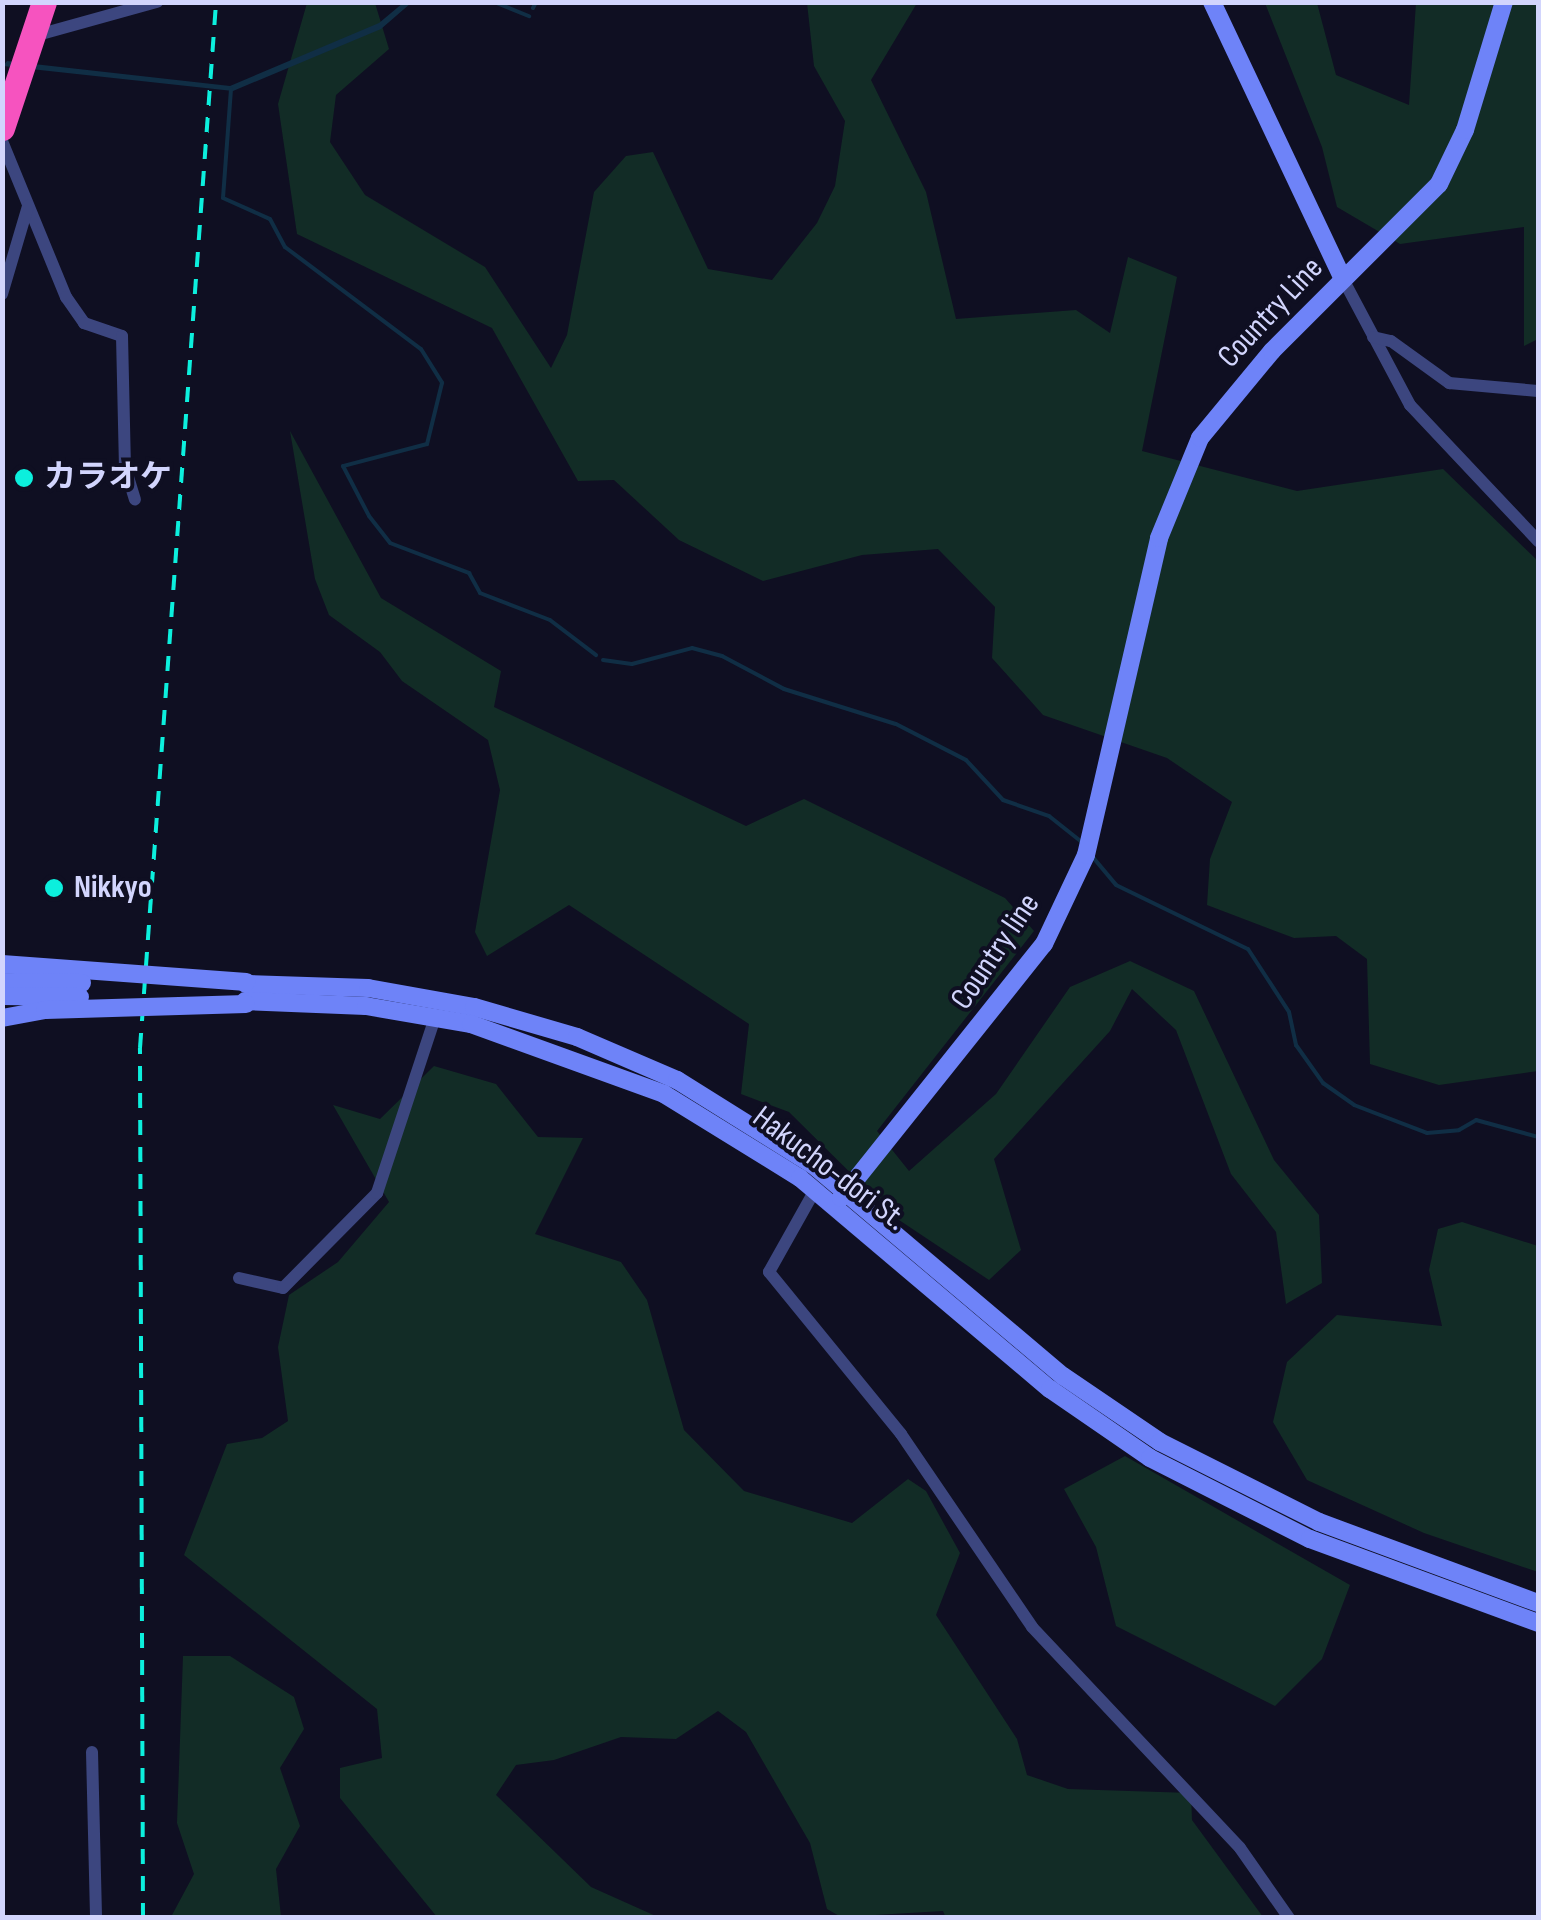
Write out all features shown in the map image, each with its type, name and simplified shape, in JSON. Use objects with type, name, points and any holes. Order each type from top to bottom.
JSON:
[{"type":"highway","points":[[2,128],[44,2]]},
{"type":"main road","points":[[1212,2],[1342,279]]},
{"type":"main road","name":"Country Line","points":[[1124,689],[1160,538],[1200,438],[1342,279],[1438,184],[1465,130],[1504,2]]},
{"type":"main road","name":"Country line","points":[[840,1199],[1032,965],[1079,874],[1124,689]]},
{"type":"main road","points":[[2,964],[246,993]]},
{"type":"main road","name":"Hakucho-dori St.","points":[[2,982],[246,993]]},
{"type":"main road","points":[[2,1018],[44,1010],[246,993]]},
{"type":"main road","name":"Hakucho-dori St.","points":[[286,993],[509,1034],[622,1074],[719,1124],[815,1190],[840,1199],[1050,1390],[1150,1458],[1310,1539],[1538,1623]]},
{"type":"main road","name":"Hakucho-dori St.","points":[[2,996],[416,995],[577,1037],[720,1103],[1063,1376],[1160,1442],[1319,1522],[1538,1603]]},
{"type":"street","points":[[34,36],[156,2]]},
{"type":"street","points":[[2,141],[76,313],[122,336],[125,468],[134,500]]},
{"type":"street","points":[[2,294],[28,206]]},
{"type":"street","points":[[1342,279],[1372,337],[1432,434],[1534,537]]},
{"type":"street","points":[[1372,337],[1391,341],[1449,383],[1538,391]]},
{"type":"street","points":[[1534,537],[1538,516]]},
{"type":"street","points":[[239,1278],[283,1288],[377,1193],[435,1018]]},
{"type":"street","points":[[815,1190],[770,1272],[901,1434],[1032,1627],[1240,1848],[1289,1918]]},
{"type":"street","points":[[92,1752],[96,1918]]},
{"type":"green space","points":[[307,3],[375,3],[389,49],[336,95],[330,142],[365,195],[485,267],[551,368],[567,335],[594,192],[626,156],[653,152],[708,269],[772,280],[817,223],[835,186],[845,121],[814,66],[807,3],[917,3],[871,80],[926,192],[956,319],[1076,310],[1110,333],[1128,257],[1177,277],[1142,451],[1297,491],[1443,469],[1538,561],[1538,1071],[1439,1085],[1370,1064],[1367,959],[1336,936],[1294,938],[1207,905],[1210,859],[1232,802],[1167,758],[1043,715],[992,658],[995,607],[938,549],[862,555],[763,581],[679,540],[614,480],[578,481],[492,328],[297,234],[278,104]]},
{"type":"green space","points":[[1265,3],[1317,3],[1336,75],[1409,105],[1416,3],[1538,3],[1538,339],[1524,346],[1524,227],[1400,244],[1337,207],[1322,147]]},
{"type":"green space","points":[[290,431],[381,598],[501,671],[494,707],[746,826],[804,799],[1005,898],[1034,931],[877,1131],[909,1171],[996,1094],[1070,987],[1130,961],[1194,991],[1274,1160],[1319,1215],[1322,1283],[1286,1304],[1276,1232],[1231,1174],[1176,1030],[1132,989],[1110,1031],[994,1159],[1021,1250],[989,1280],[896,1218],[789,1112],[741,1094],[749,1024],[569,905],[487,956],[475,932],[500,790],[488,740],[402,681],[380,652],[329,615],[315,579]]},
{"type":"green space","points":[[434,1066],[496,1084],[538,1137],[583,1138],[535,1234],[621,1262],[647,1300],[684,1430],[744,1491],[852,1523],[908,1479],[926,1491],[960,1553],[936,1615],[1017,1739],[1027,1775],[1068,1789],[1191,1793],[1192,1820],[1263,1917],[946,1918],[943,1911],[841,1917],[827,1909],[810,1843],[746,1732],[718,1711],[676,1739],[621,1737],[554,1760],[516,1765],[496,1795],[591,1887],[658,1917],[437,1917],[340,1798],[340,1768],[382,1758],[377,1709],[184,1555],[227,1444],[262,1438],[288,1421],[278,1347],[289,1295],[338,1262],[389,1202],[333,1105],[380,1119]]},
{"type":"green space","points":[[1462,1222],[1538,1246],[1538,1572],[1424,1533],[1307,1480],[1273,1422],[1287,1362],[1337,1315],[1442,1326],[1429,1270],[1438,1229]]},
{"type":"green space","points":[[1125,1456],[1350,1585],[1322,1659],[1275,1706],[1116,1626],[1096,1547],[1064,1489]]},
{"type":"green space","points":[[183,1656],[230,1656],[294,1697],[304,1729],[280,1768],[300,1826],[276,1869],[281,1917],[171,1917],[194,1874],[177,1823]]},
{"type":"water","points":[[403,3],[411,3],[381,29],[233,91],[3,66],[7,61],[230,86],[379,23]]},
{"type":"waterway","points":[[494,2],[529,16]]},
{"type":"waterway","points":[[533,8],[536,2]]},
{"type":"waterway","points":[[231,89],[223,198],[270,219],[285,247],[421,349],[442,383],[427,444],[343,466],[369,516],[390,543],[469,573],[480,593],[550,620],[596,655]]},
{"type":"waterway","points":[[603,660],[632,664],[692,648],[722,656],[784,689],[896,724],[966,760],[1003,800],[1049,816],[1083,843]]},
{"type":"waterway","points":[[1091,855],[1116,885],[1248,949],[1289,1012],[1296,1045],[1323,1083],[1354,1105],[1427,1133],[1459,1130],[1476,1120],[1538,1137]]},
{"type":"railway","points":[[143,1918],[140,1048],[216,2]]},
{"type":"place","name":"カラオケ","points":[[24,478]]},
{"type":"place","name":"Nikkyo","points":[[54,888]]}]
